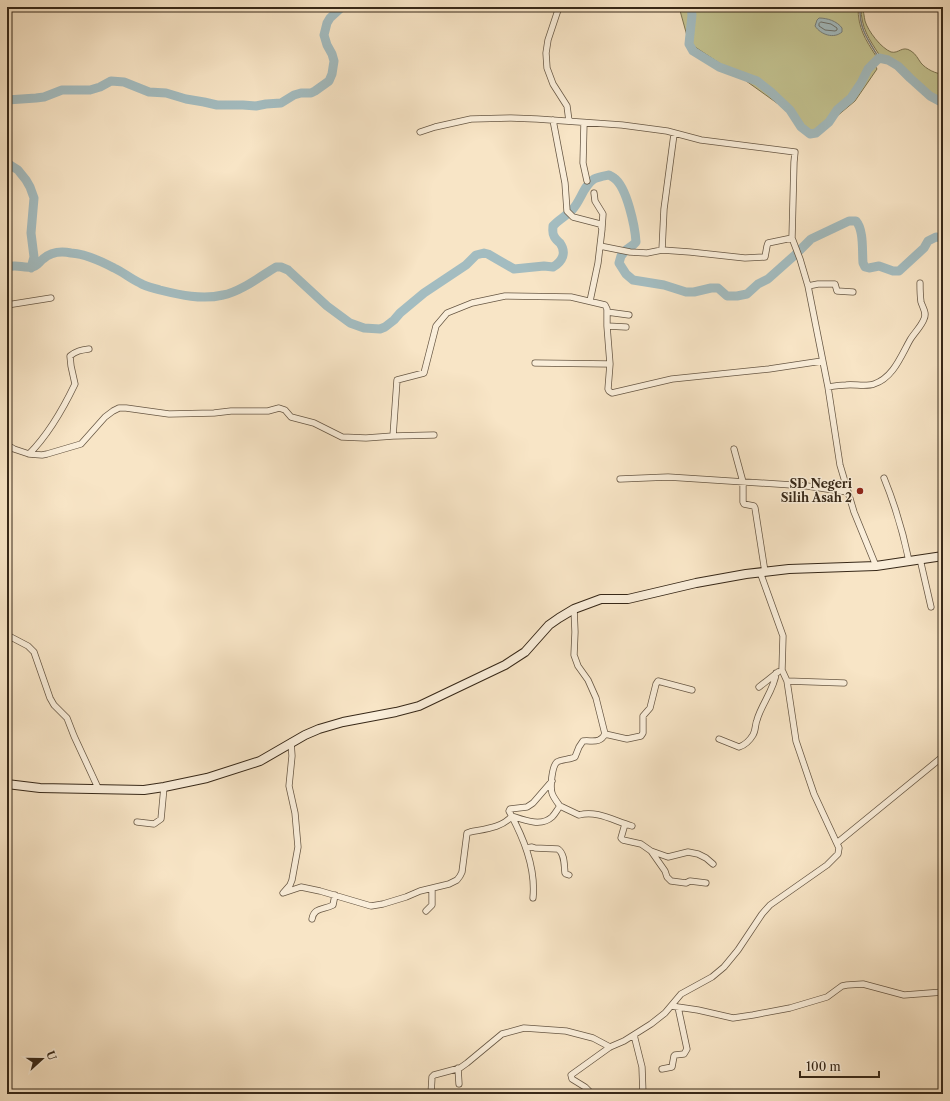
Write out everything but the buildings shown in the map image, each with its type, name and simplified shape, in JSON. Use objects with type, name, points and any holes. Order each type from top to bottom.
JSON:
[{"type":"street","points":[[559,7],[548,40],[546,53],[547,68],[553,84],[567,106],[569,121]]},
{"type":"street","points":[[420,132],[471,119],[512,118],[553,120],[622,125],[667,131],[701,140],[795,152],[792,238],[808,286],[828,387],[840,465],[854,512],[876,566]]},
{"type":"street","points":[[553,120],[569,213],[573,217],[600,224],[602,229]]},
{"type":"street","points":[[584,123],[583,163],[587,180]]},
{"type":"street","points":[[662,250],[664,209],[674,134]]},
{"type":"street","points":[[590,301],[598,263],[603,214],[594,200],[594,193]]},
{"type":"street","points":[[600,246],[630,252],[647,253],[662,250],[745,258],[764,257],[768,243],[792,238]]},
{"type":"street","points":[[828,387],[845,384],[872,385],[886,377],[899,362],[910,339],[924,319],[925,310],[921,301],[920,283]]},
{"type":"street","points":[[808,286],[818,284],[835,284],[837,292],[853,292]]},
{"type":"street","points":[[393,436],[397,380],[424,373],[436,326],[447,313],[472,303],[506,296],[571,297],[606,305],[610,364],[608,389],[612,393],[672,379],[769,369],[822,361]]},
{"type":"street","points":[[7,305],[51,298]]},
{"type":"street","points":[[607,312],[629,315]]},
{"type":"street","points":[[607,326],[626,327]]},
{"type":"street","points":[[29,454],[38,446],[53,424],[75,384],[70,356],[75,352],[89,349]]},
{"type":"street","points":[[535,363],[610,364]]},
{"type":"street","points":[[7,445],[29,454],[42,455],[81,444],[105,417],[119,408],[174,414],[268,411],[279,408],[285,410],[291,417],[314,423],[342,437],[366,438],[434,435]]},
{"type":"street","points":[[592,1094],[585,1087],[572,1079],[571,1075],[610,1047],[624,1041],[651,1024],[671,1006],[681,994],[712,977],[724,967],[770,905],[827,865],[838,854],[839,850],[814,794],[796,742],[787,681],[782,670],[783,636],[763,572],[755,508],[754,506],[744,504],[742,496],[743,482],[734,449]]},
{"type":"street","points":[[620,479],[668,477],[807,486],[847,492]]},
{"type":"street","points":[[884,478],[892,498],[909,560]]},
{"type":"street","points":[[7,784],[40,788],[144,790],[214,776],[260,761],[305,734],[344,722],[414,708],[505,665],[525,652],[550,625],[574,609],[601,599],[628,599],[728,576],[789,569],[876,566],[943,556]]},
{"type":"street","points":[[920,559],[931,607]]},
{"type":"street","points":[[574,609],[574,655],[578,666],[588,680],[596,698],[605,734]]},
{"type":"street","points":[[7,635],[28,646],[34,652],[50,698],[54,705],[66,718],[100,790]]},
{"type":"street","points":[[759,687],[782,670]]},
{"type":"street","points":[[719,739],[739,747],[747,742],[754,734],[758,715],[775,682],[776,674]]},
{"type":"street","points":[[605,734],[627,739],[641,736],[643,733],[643,716],[650,708],[658,681],[692,690]]},
{"type":"street","points":[[787,681],[844,683]]},
{"type":"street","points":[[605,734],[599,741],[583,741],[578,747],[575,757],[557,762],[552,777],[552,794],[560,806],[579,815],[597,814],[632,826]]},
{"type":"street","points":[[291,742],[292,756],[288,786],[295,813],[298,847],[292,880],[290,885],[283,893],[301,888]]},
{"type":"street","points":[[837,843],[941,758]]},
{"type":"street","points":[[533,898],[534,887],[525,843],[509,812],[510,810],[527,807],[533,803],[552,781]]},
{"type":"street","points":[[137,822],[154,824],[161,819],[164,787]]},
{"type":"street","points":[[512,816],[539,823],[544,822],[553,816],[560,806]]},
{"type":"street","points":[[292,880],[295,885],[301,888],[335,895],[371,906],[383,904],[420,891],[449,884],[457,880],[462,872],[467,833],[497,826],[512,816]]},
{"type":"street","points":[[625,824],[623,840],[641,844],[651,851],[668,857],[688,852],[698,854],[713,864]]},
{"type":"street","points":[[526,848],[532,847],[560,850],[564,860],[565,873],[569,875]]},
{"type":"street","points":[[651,851],[671,881],[706,883]]},
{"type":"street","points":[[426,911],[432,905],[432,889]]},
{"type":"street","points":[[312,920],[315,911],[328,908],[333,905],[335,895]]},
{"type":"street","points":[[671,1006],[698,1010],[732,1018],[790,1008],[827,997],[842,986],[852,984],[863,984],[904,995],[943,992]]},
{"type":"street","points":[[662,1069],[672,1067],[674,1056],[684,1054],[686,1051],[678,1008]]},
{"type":"street","points":[[431,1094],[432,1077],[434,1075],[458,1068],[467,1063],[502,1034],[524,1028],[566,1031],[593,1038],[610,1047]]},
{"type":"street","points":[[634,1034],[642,1067],[643,1094]]},
{"type":"street","points":[[458,1068],[460,1084]]},
{"type":"green space","points":[[679,7],[858,7],[859,21],[865,39],[876,56],[873,62],[877,69],[855,101],[812,137],[788,111],[689,43]]},
{"type":"green space","points":[[861,7],[869,30],[883,47],[891,52],[908,49],[926,67],[934,72],[943,74],[943,100],[915,80],[895,61],[880,56],[869,39],[864,27]]},
{"type":"water","points":[[819,18],[828,19],[835,22],[842,28],[842,32],[832,36],[824,34],[815,26]]},
{"type":"waterway","points":[[7,100],[44,97],[62,90],[90,90],[111,81],[124,82],[149,92],[166,93],[186,99],[217,105],[256,106],[281,103],[294,95],[311,93],[329,81],[332,74],[334,61],[324,35],[330,18],[342,7]]},
{"type":"waterway","points":[[691,7],[692,15],[689,44],[693,51],[719,67],[757,81],[790,110],[801,127],[810,134],[816,133],[829,122],[837,110],[851,98],[868,69],[879,58],[888,60],[898,66],[930,96],[943,103]]},
{"type":"waterway","points":[[860,7],[863,28],[868,40],[879,58]]},
{"type":"waterway","points":[[7,163],[18,170],[26,180],[34,198],[31,233],[34,257],[31,268]]},
{"type":"waterway","points":[[7,267],[33,267],[49,255],[64,252],[87,256],[104,263],[147,286],[168,292],[199,297],[223,295],[236,291],[276,267],[281,267],[288,270],[327,306],[350,323],[364,328],[380,329],[394,320],[424,293],[466,265],[476,255],[484,253],[488,254],[514,269],[544,266],[553,267],[559,263],[563,250],[560,243],[553,235],[553,226],[570,212],[590,182],[596,178],[609,175],[619,183],[623,190],[630,208],[634,227],[636,242],[621,256],[619,263],[626,274],[633,280],[664,285],[686,292],[718,288],[727,296],[747,294],[758,284],[768,279],[811,239],[849,221],[856,221],[859,225],[863,263],[865,267],[869,268],[879,266],[893,271],[899,271],[924,248],[928,241],[936,237],[943,238]]},
{"type":"place","name":"SD Negeri Silih Asah 2","points":[[860,491]]}]
